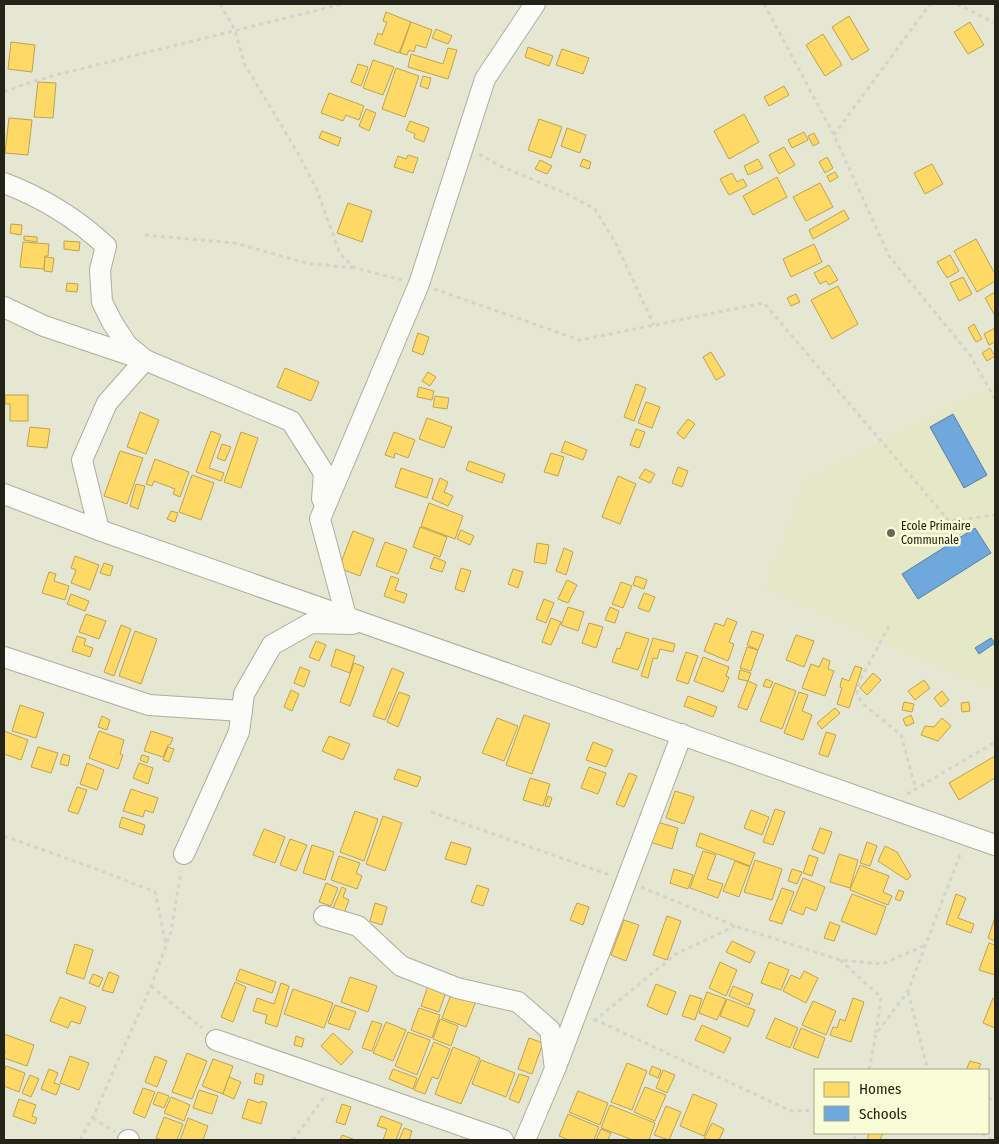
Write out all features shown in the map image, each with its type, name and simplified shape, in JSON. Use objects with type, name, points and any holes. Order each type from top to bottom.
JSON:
[{"type":"street","points":[[320,519],[419,284],[485,79],[535,4]]},
{"type":"street","points":[[4,183],[22,190],[75,221],[106,246],[100,270],[102,302],[127,345],[145,360]]},
{"type":"street","points":[[4,307],[44,326],[145,360],[291,421],[324,473],[320,519],[346,616]]},
{"type":"street","points":[[99,530],[82,460],[107,403],[145,360]]},
{"type":"street","points":[[4,494],[99,530],[995,845]]},
{"type":"street","points":[[184,854],[239,732],[244,694],[272,645],[311,623],[368,624]]},
{"type":"street","points":[[4,656],[149,705],[242,711]]},
{"type":"street","points":[[525,1140],[555,1069],[583,1019],[627,881],[682,734]]},
{"type":"street","points":[[324,916],[358,926],[401,966],[458,988],[518,1002],[550,1030],[555,1069]]},
{"type":"street","points":[[216,1040],[503,1140]]},
{"type":"path","points":[[220,4],[235,30],[244,63],[300,157],[317,190],[340,254],[355,268]]},
{"type":"path","points":[[4,92],[56,75],[342,4]]},
{"type":"path","points":[[764,4],[834,135],[890,256],[970,356],[995,399]]},
{"type":"path","points":[[834,135],[930,4]]},
{"type":"path","points":[[957,4],[995,23]]},
{"type":"path","points":[[463,145],[498,165],[567,194],[594,209],[616,244],[654,325]]},
{"type":"path","points":[[145,235],[235,243],[306,263],[355,268],[419,284],[580,340],[764,303],[950,521],[995,515]]},
{"type":"path","points":[[889,626],[859,682],[858,694],[862,702],[901,735],[916,790]]},
{"type":"path","points":[[884,806],[916,790],[995,742]]},
{"type":"path","points":[[430,812],[627,881],[735,926],[840,960],[882,964],[926,945]]},
{"type":"path","points":[[876,1034],[908,991],[968,835]]},
{"type":"path","points":[[4,836],[156,892],[166,945]]},
{"type":"path","points":[[80,1140],[93,1118],[151,986],[171,932],[184,854]]},
{"type":"path","points":[[583,1019],[595,1020],[676,954],[735,926]]},
{"type":"path","points":[[840,960],[881,997],[869,1069]]},
{"type":"path","points":[[151,986],[216,1040]]},
{"type":"path","points":[[908,991],[929,1069]]},
{"type":"path","points":[[583,1019],[595,1020],[791,1111],[814,1110]]},
{"type":"path","points":[[292,1140],[336,1082]]},
{"type":"path","points":[[93,1118],[128,1140]]},
{"type":"shaded area","name":"Ecole Primaire Communale","points":[[995,384],[995,691],[765,588],[807,479]]},
{"type":"building: Homes","points":[[386,12],[411,22],[399,53],[374,44],[378,33],[382,35],[387,22],[383,21]]},
{"type":"building: Homes","points":[[849,16],[869,50],[852,60],[832,27]]},
{"type":"building: Homes","points":[[411,22],[432,30],[426,48],[416,45],[414,52],[409,50],[407,55],[400,53]]},
{"type":"building: Homes","points":[[970,22],[984,45],[968,54],[954,32]]},
{"type":"building: Homes","points":[[436,29],[452,36],[448,44],[432,38]]},
{"type":"building: Homes","points":[[823,34],[842,65],[825,76],[806,45]]},
{"type":"building: Homes","points":[[11,42],[35,45],[32,72],[8,69]]},
{"type":"building: Homes","points":[[528,47],[553,56],[549,66],[525,57]]},
{"type":"building: Homes","points":[[448,48],[457,50],[448,79],[408,67],[411,54],[443,64]]},
{"type":"building: Homes","points":[[562,49],[589,58],[583,74],[556,65]]},
{"type":"building: Homes","points":[[373,60],[394,67],[383,95],[363,88]]},
{"type":"building: Homes","points":[[358,64],[368,67],[361,86],[351,82]]},
{"type":"building: Homes","points":[[396,68],[419,76],[405,117],[382,109]]},
{"type":"building: Homes","points":[[423,76],[431,78],[428,89],[420,86]]},
{"type":"building: Homes","points":[[38,82],[56,83],[53,118],[34,117]]},
{"type":"building: Homes","points":[[784,86],[789,95],[769,106],[764,97]]},
{"type":"building: Homes","points":[[329,93],[364,106],[359,120],[346,115],[343,121],[321,113]]},
{"type":"building: Homes","points":[[366,109],[376,113],[369,131],[359,126]]},
{"type":"building: Homes","points":[[744,114],[759,142],[729,159],[714,131]]},
{"type":"building: Homes","points":[[9,118],[32,120],[28,155],[5,153]]},
{"type":"building: Homes","points":[[539,119],[562,127],[551,158],[528,150]]},
{"type":"building: Homes","points":[[410,121],[429,128],[424,142],[414,138],[415,134],[406,130]]},
{"type":"building: Homes","points":[[567,128],[586,135],[580,153],[561,146]]},
{"type":"building: Homes","points":[[322,131],[341,138],[338,146],[319,138]]},
{"type":"building: Homes","points":[[804,132],[808,140],[792,148],[788,140]]},
{"type":"building: Homes","points":[[814,133],[819,143],[813,146],[808,136]]},
{"type":"building: Homes","points":[[784,147],[795,165],[779,174],[769,155]]},
{"type":"building: Homes","points":[[408,155],[418,158],[413,173],[394,167],[398,156],[406,159]]},
{"type":"building: Homes","points":[[827,157],[833,168],[825,173],[819,162]]},
{"type":"building: Homes","points":[[583,159],[591,162],[589,169],[580,166]]},
{"type":"building: Homes","points":[[758,159],[763,168],[748,175],[744,166]]},
{"type":"building: Homes","points":[[540,160],[552,166],[547,174],[535,169]]},
{"type":"building: Homes","points":[[932,164],[943,184],[925,194],[914,173]]},
{"type":"building: Homes","points":[[835,172],[838,177],[830,182],[827,176]]},
{"type":"building: Homes","points":[[732,173],[737,182],[743,179],[747,186],[729,195],[720,179]]},
{"type":"building: Homes","points":[[777,177],[787,197],[753,215],[743,196]]},
{"type":"building: Homes","points":[[820,183],[833,207],[806,221],[793,197]]},
{"type":"building: Homes","points":[[348,203],[372,211],[362,242],[337,233]]},
{"type":"building: Homes","points":[[844,210],[849,219],[813,239],[809,230]]},
{"type":"building: Homes","points":[[11,224],[22,225],[21,235],[10,233]]},
{"type":"building: Homes","points":[[24,236],[37,237],[37,242],[24,240]]},
{"type":"building: Homes","points":[[976,239],[995,274],[995,281],[977,292],[954,251]]},
{"type":"building: Homes","points":[[64,241],[80,242],[79,251],[64,249]]},
{"type":"building: Homes","points":[[23,242],[49,244],[48,256],[45,256],[44,269],[20,267]]},
{"type":"building: Homes","points":[[814,244],[822,262],[791,277],[783,259]]},
{"type":"building: Homes","points":[[950,255],[959,271],[947,278],[937,262]]},
{"type":"building: Homes","points":[[45,257],[54,258],[52,272],[44,271]]},
{"type":"building: Homes","points":[[829,265],[838,280],[829,285],[826,281],[820,284],[814,273]]},
{"type":"building: Homes","points":[[963,277],[972,294],[959,301],[950,283]]},
{"type":"building: Homes","points":[[67,283],[78,284],[77,292],[66,291]]},
{"type":"building: Homes","points":[[838,286],[858,324],[832,339],[811,300]]},
{"type":"building: Homes","points":[[995,292],[995,316],[985,298]]},
{"type":"building: Homes","points":[[796,294],[800,302],[791,306],[787,298]]},
{"type":"building: Homes","points":[[974,324],[982,339],[976,342],[968,328]]},
{"type":"building: Homes","points":[[995,328],[995,342],[989,345],[984,334]]},
{"type":"building: Homes","points":[[418,333],[429,337],[423,355],[412,351]]},
{"type":"building: Homes","points":[[990,348],[995,356],[987,361],[982,353]]},
{"type":"building: Homes","points":[[711,352],[725,375],[716,380],[703,357]]},
{"type":"building: Homes","points":[[285,368],[319,382],[311,401],[277,387]]},
{"type":"building: Homes","points":[[428,372],[436,377],[430,386],[422,381]]},
{"type":"building: Homes","points":[[636,384],[646,388],[634,421],[624,417]]},
{"type":"building: Homes","points":[[419,387],[434,391],[432,400],[417,397]]},
{"type":"building: Homes","points":[[5,395],[28,395],[28,421],[10,421],[10,404],[5,404]]},
{"type":"building: Homes","points":[[435,396],[449,398],[447,409],[433,407]]},
{"type":"building: Homes","points":[[646,402],[660,407],[652,428],[638,423]]},
{"type":"building: Homes","points":[[140,412],[159,420],[146,454],[127,447]]},
{"type":"building: Homes","points":[[427,418],[452,427],[444,448],[419,439]]},
{"type":"building: Homes","points":[[688,419],[695,424],[684,439],[677,433]]},
{"type":"building: Homes","points":[[30,427],[50,429],[47,448],[27,446]]},
{"type":"building: Homes","points":[[636,429],[645,432],[639,448],[630,445]]},
{"type":"building: Homes","points":[[211,431],[221,435],[209,468],[224,473],[221,481],[196,472]]},
{"type":"building: Homes","points":[[241,432],[258,438],[241,488],[224,482]]},
{"type":"building: Homes","points":[[394,432],[415,440],[408,458],[395,453],[394,458],[385,455]]},
{"type":"building: Homes","points":[[565,441],[587,450],[583,460],[561,452]]},
{"type":"building: Homes","points":[[222,444],[231,447],[225,461],[217,458]]},
{"type":"building: Homes","points":[[120,451],[143,458],[127,504],[104,496]]},
{"type":"building: Homes","points":[[551,453],[564,457],[558,476],[544,472]]},
{"type":"building: Homes","points":[[155,459],[189,472],[180,497],[173,494],[175,489],[154,481],[152,486],[146,484]]},
{"type":"building: Homes","points":[[469,461],[505,474],[502,483],[466,470]]},
{"type":"building: Homes","points":[[678,467],[688,471],[682,487],[672,483]]},
{"type":"building: Homes","points":[[401,468],[433,479],[427,498],[395,487]]},
{"type":"building: Homes","points":[[645,469],[655,474],[650,483],[639,478]]},
{"type":"building: Homes","points":[[192,475],[214,483],[201,520],[179,512]]},
{"type":"building: Homes","points":[[618,476],[636,484],[620,524],[602,517]]},
{"type":"building: Homes","points":[[440,478],[448,482],[444,492],[453,496],[448,506],[432,499]]},
{"type":"building: Homes","points":[[136,484],[145,486],[138,509],[130,506]]},
{"type":"building: Homes","points":[[429,503],[463,516],[455,539],[421,526]]},
{"type":"building: Homes","points":[[171,511],[178,513],[175,522],[167,519]]},
{"type":"building: Homes","points":[[420,527],[447,537],[440,557],[413,547]]},
{"type":"building: Homes","points":[[461,530],[474,536],[470,545],[457,539]]},
{"type":"building: Homes","points":[[353,531],[374,539],[360,576],[339,568]]},
{"type":"building: Homes","points":[[385,542],[407,550],[398,574],[376,566]]},
{"type":"building: Homes","points":[[537,543],[549,545],[546,564],[534,562]]},
{"type":"building: Homes","points":[[564,548],[573,552],[566,575],[556,571]]},
{"type":"building: Homes","points":[[75,556],[99,565],[90,590],[71,583],[76,570],[71,568]]},
{"type":"building: Homes","points":[[434,557],[446,562],[442,572],[430,568]]},
{"type":"building: Homes","points":[[104,563],[113,566],[110,576],[100,573]]},
{"type":"building: Homes","points":[[461,568],[471,571],[464,592],[455,589]]},
{"type":"building: Homes","points":[[513,569],[523,572],[518,588],[508,584]]},
{"type":"building: Homes","points":[[49,572],[56,574],[54,581],[69,586],[65,600],[42,593]]},
{"type":"building: Homes","points":[[391,576],[399,579],[395,590],[407,594],[404,603],[384,596]]},
{"type":"building: Homes","points":[[636,576],[647,580],[644,589],[633,585]]},
{"type":"building: Homes","points":[[567,580],[577,585],[568,603],[558,599]]},
{"type":"building: Homes","points":[[621,582],[632,586],[623,608],[612,604]]},
{"type":"building: Homes","points":[[644,593],[655,597],[649,612],[638,608]]},
{"type":"building: Homes","points":[[71,594],[89,601],[85,611],[67,604]]},
{"type":"building: Homes","points":[[544,599],[554,603],[546,623],[536,619]]},
{"type":"building: Homes","points":[[568,607],[584,612],[578,631],[561,625]]},
{"type":"building: Homes","points":[[610,607],[619,611],[615,623],[605,620]]},
{"type":"building: Homes","points":[[86,614],[106,621],[99,639],[79,632]]},
{"type":"building: Homes","points":[[551,618],[561,622],[551,645],[542,642]]},
{"type":"building: Homes","points":[[727,618],[737,622],[729,642],[734,644],[728,661],[704,651],[715,623],[724,626]]},
{"type":"building: Homes","points":[[589,623],[603,627],[596,648],[582,643]]},
{"type":"building: Homes","points":[[121,625],[131,629],[114,676],[104,672]]},
{"type":"building: Homes","points":[[135,631],[157,639],[141,684],[119,676]]},
{"type":"building: Homes","points":[[752,631],[764,635],[758,650],[747,645]]},
{"type":"building: Homes","points":[[626,632],[649,639],[638,670],[612,662],[617,648],[620,649]]},
{"type":"building: Homes","points":[[796,635],[814,641],[804,667],[786,660]]},
{"type":"building: Homes","points":[[77,636],[86,639],[84,645],[93,648],[90,657],[72,651]]},
{"type":"building: Homes","points":[[653,638],[675,644],[673,652],[660,649],[657,659],[653,658],[648,678],[641,676]]},
{"type":"building: Homes","points":[[316,641],[326,645],[319,661],[309,657]]},
{"type":"building: Homes","points":[[747,647],[758,650],[751,671],[740,668]]},
{"type":"building: Homes","points":[[336,649],[355,656],[350,673],[331,666]]},
{"type":"building: Homes","points":[[686,652],[698,656],[688,684],[676,680]]},
{"type":"building: Homes","points":[[703,657],[729,667],[726,676],[729,677],[723,692],[694,681]]},
{"type":"building: Homes","points":[[823,658],[830,661],[828,669],[834,671],[825,696],[802,688],[811,664],[819,667]]},
{"type":"building: Homes","points":[[354,663],[364,667],[350,706],[340,702]]},
{"type":"building: Homes","points":[[855,666],[862,668],[849,708],[837,704],[842,688],[840,687],[842,678],[849,681]]},
{"type":"building: Homes","points":[[300,667],[310,671],[304,687],[294,683]]},
{"type":"building: Homes","points":[[392,668],[404,673],[385,720],[373,716]]},
{"type":"building: Homes","points":[[740,670],[751,673],[748,681],[738,679]]},
{"type":"building: Homes","points":[[873,673],[881,680],[867,695],[860,688]]},
{"type":"building: Homes","points":[[766,679],[773,682],[770,688],[763,686]]},
{"type":"building: Homes","points":[[924,680],[930,688],[915,700],[908,691]]},
{"type":"building: Homes","points":[[748,681],[757,685],[747,710],[738,707]]},
{"type":"building: Homes","points":[[775,683],[796,691],[782,729],[760,721]]},
{"type":"building: Homes","points":[[291,690],[299,694],[292,711],[284,707]]},
{"type":"building: Homes","points":[[942,691],[949,700],[941,707],[934,698]]},
{"type":"building: Homes","points":[[399,692],[410,696],[398,727],[387,722]]},
{"type":"building: Homes","points":[[799,692],[808,695],[802,711],[812,715],[803,740],[784,733]]},
{"type":"building: Homes","points":[[688,696],[717,707],[713,717],[684,706]]},
{"type":"building: Homes","points":[[904,702],[914,704],[912,712],[902,710]]},
{"type":"building: Homes","points":[[969,702],[970,711],[962,712],[961,703]]},
{"type":"building: Homes","points":[[20,705],[44,713],[36,738],[12,731]]},
{"type":"building: Homes","points":[[835,708],[840,713],[822,729],[817,723]]},
{"type":"building: Homes","points":[[524,715],[550,724],[532,774],[506,765]]},
{"type":"building: Homes","points":[[911,715],[914,723],[906,726],[903,719]]},
{"type":"building: Homes","points":[[102,716],[110,720],[107,730],[98,727]]},
{"type":"building: Homes","points":[[497,718],[518,726],[504,761],[482,753]]},
{"type":"building: Homes","points":[[942,718],[951,726],[938,741],[921,735],[925,726],[934,727]]},
{"type":"building: Homes","points":[[4,731],[28,740],[21,760],[4,754]]},
{"type":"building: Homes","points":[[99,731],[124,740],[120,754],[123,755],[118,769],[89,758]]},
{"type":"building: Homes","points":[[151,731],[173,738],[163,757],[144,751]]},
{"type":"building: Homes","points":[[826,732],[836,735],[828,757],[819,754]]},
{"type":"building: Homes","points":[[329,736],[350,744],[343,760],[322,751]]},
{"type":"building: Homes","points":[[593,742],[613,750],[606,767],[586,760]]},
{"type":"building: Homes","points":[[38,747],[58,753],[51,773],[31,767]]},
{"type":"building: Homes","points":[[168,747],[174,749],[169,762],[163,760]]},
{"type":"building: Homes","points":[[63,754],[70,756],[68,766],[60,764]]},
{"type":"building: Homes","points":[[142,755],[149,757],[147,763],[140,760]]},
{"type":"building: Homes","points":[[995,756],[995,778],[959,800],[949,783]]},
{"type":"building: Homes","points":[[87,763],[104,770],[97,790],[80,784]]},
{"type":"building: Homes","points":[[139,763],[153,768],[148,784],[133,778]]},
{"type":"building: Homes","points":[[589,767],[606,773],[598,794],[581,788]]},
{"type":"building: Homes","points":[[398,769],[421,777],[417,787],[394,779]]},
{"type":"building: Homes","points":[[629,773],[637,776],[624,807],[616,804]]},
{"type":"building: Homes","points":[[530,778],[550,784],[543,806],[523,800]]},
{"type":"building: Homes","points":[[77,787],[87,790],[78,814],[68,811]]},
{"type":"building: Homes","points":[[131,789],[158,798],[153,813],[145,810],[143,817],[123,811]]},
{"type":"building: Homes","points":[[675,791],[694,797],[684,824],[666,818]]},
{"type":"building: Homes","points":[[548,796],[552,798],[549,807],[545,806]]},
{"type":"building: Homes","points":[[775,809],[785,812],[773,845],[763,842]]},
{"type":"building: Homes","points":[[751,810],[769,817],[762,835],[744,828]]},
{"type":"building: Homes","points":[[355,811],[378,819],[364,861],[340,852]]},
{"type":"building: Homes","points":[[383,816],[402,823],[385,871],[366,864]]},
{"type":"building: Homes","points":[[122,817],[145,825],[142,835],[119,827]]},
{"type":"building: Homes","points":[[657,822],[678,828],[672,849],[650,842]]},
{"type":"building: Homes","points":[[820,828],[832,832],[824,854],[812,849]]},
{"type":"building: Homes","points":[[264,829],[285,837],[275,863],[253,855]]},
{"type":"building: Homes","points":[[700,833],[755,853],[750,866],[696,846]]},
{"type":"building: Homes","points":[[290,839],[307,845],[296,871],[280,865]]},
{"type":"building: Homes","points":[[451,842],[471,848],[466,865],[445,859]]},
{"type":"building: Homes","points":[[867,842],[877,846],[870,866],[860,863]]},
{"type":"building: Homes","points":[[312,845],[334,852],[325,880],[303,873]]},
{"type":"building: Homes","points":[[885,846],[897,852],[911,876],[907,880],[878,861]]},
{"type":"building: Homes","points":[[703,851],[716,855],[707,879],[723,884],[718,898],[690,888]]},
{"type":"building: Homes","points":[[839,854],[858,860],[850,888],[830,882]]},
{"type":"building: Homes","points":[[809,855],[818,858],[812,876],[803,873]]},
{"type":"building: Homes","points":[[339,856],[360,863],[356,873],[362,876],[357,889],[331,880]]},
{"type":"building: Homes","points":[[755,860],[782,869],[772,900],[744,892]]},
{"type":"building: Homes","points":[[735,861],[750,867],[739,897],[723,891]]},
{"type":"building: Homes","points":[[860,865],[889,876],[883,892],[892,896],[888,905],[850,890]]},
{"type":"building: Homes","points":[[674,869],[693,875],[688,889],[670,883]]},
{"type":"building: Homes","points":[[792,869],[802,872],[797,884],[788,881]]},
{"type":"building: Homes","points":[[803,878],[825,887],[816,911],[806,907],[803,915],[790,910]]},
{"type":"building: Homes","points":[[326,883],[338,888],[331,906],[319,902]]},
{"type":"building: Homes","points":[[477,885],[489,889],[483,906],[471,902]]},
{"type":"building: Homes","points":[[342,887],[346,889],[343,897],[349,900],[344,913],[333,908]]},
{"type":"building: Homes","points":[[782,888],[794,892],[782,924],[769,920]]},
{"type":"building: Homes","points":[[899,890],[904,892],[900,901],[895,899]]},
{"type":"building: Homes","points":[[852,894],[886,907],[876,935],[841,921]]},
{"type":"building: Homes","points":[[956,894],[966,898],[958,918],[974,924],[971,933],[946,924]]},
{"type":"building: Homes","points":[[375,903],[387,907],[382,925],[370,921]]},
{"type":"building: Homes","points":[[577,903],[589,907],[583,925],[570,920]]},
{"type":"building: Homes","points":[[667,916],[681,921],[667,960],[653,955]]},
{"type":"building: Homes","points":[[995,917],[995,941],[988,938]]},
{"type":"building: Homes","points":[[624,920],[639,925],[626,961],[611,955]]},
{"type":"building: Homes","points":[[830,922],[840,926],[834,941],[824,938]]},
{"type":"building: Homes","points":[[732,941],[755,952],[750,963],[726,952]]},
{"type":"building: Homes","points":[[989,943],[995,945],[995,975],[979,970]]},
{"type":"building: Homes","points":[[75,944],[93,950],[84,979],[66,973]]},
{"type":"building: Homes","points":[[720,962],[737,970],[726,996],[709,988]]},
{"type":"building: Homes","points":[[769,962],[789,970],[781,990],[761,983]]},
{"type":"building: Homes","points":[[240,969],[276,982],[272,993],[236,980]]},
{"type":"building: Homes","points":[[804,971],[818,978],[806,1003],[783,991],[791,975],[800,979]]},
{"type":"building: Homes","points":[[109,972],[119,976],[113,993],[102,990]]},
{"type":"building: Homes","points":[[93,974],[103,978],[99,987],[89,983]]},
{"type":"building: Homes","points":[[350,977],[377,986],[368,1012],[341,1002]]},
{"type":"building: Homes","points":[[235,982],[246,987],[233,1022],[221,1017]]},
{"type":"building: Homes","points":[[281,983],[289,986],[277,1027],[265,1023],[267,1015],[253,1011],[257,998],[274,1004]]},
{"type":"building: Homes","points":[[656,984],[676,992],[667,1015],[647,1006]]},
{"type":"building: Homes","points":[[428,986],[446,992],[439,1012],[421,1006]]},
{"type":"building: Homes","points":[[733,986],[753,994],[749,1005],[729,996]]},
{"type":"building: Homes","points":[[293,989],[333,1003],[324,1028],[284,1014]]},
{"type":"building: Homes","points":[[452,992],[476,1001],[466,1027],[442,1018]]},
{"type":"building: Homes","points":[[707,992],[726,999],[717,1020],[699,1013]]},
{"type":"building: Homes","points":[[690,995],[702,999],[695,1020],[682,1016]]},
{"type":"building: Homes","points":[[60,997],[86,1007],[80,1024],[71,1021],[68,1028],[50,1021]]},
{"type":"building: Homes","points":[[853,998],[864,1002],[851,1042],[830,1035],[833,1027],[837,1028],[840,1019],[845,1021]]},
{"type":"building: Homes","points":[[993,998],[995,999],[995,1028],[983,1023]]},
{"type":"building: Homes","points":[[727,999],[755,1010],[748,1027],[720,1016]]},
{"type":"building: Homes","points":[[813,1001],[836,1011],[826,1035],[802,1025]]},
{"type":"building: Homes","points":[[335,1005],[356,1012],[349,1030],[328,1023]]},
{"type":"building: Homes","points":[[419,1008],[440,1015],[432,1038],[411,1030]]},
{"type":"building: Homes","points":[[775,1018],[798,1028],[790,1048],[766,1038]]},
{"type":"building: Homes","points":[[440,1019],[458,1026],[451,1046],[433,1039]]},
{"type":"building: Homes","points":[[372,1021],[382,1024],[372,1051],[362,1048]]},
{"type":"building: Homes","points":[[386,1022],[406,1030],[393,1061],[373,1053]]},
{"type":"building: Homes","points":[[702,1025],[731,1038],[724,1053],[695,1040]]},
{"type":"building: Homes","points":[[801,1028],[825,1038],[818,1058],[793,1048]]},
{"type":"building: Homes","points":[[408,1032],[430,1040],[417,1075],[395,1066]]},
{"type":"building: Homes","points":[[333,1033],[353,1052],[341,1065],[321,1046]]},
{"type":"building: Homes","points":[[4,1034],[34,1045],[27,1066],[4,1058]]},
{"type":"building: Homes","points":[[296,1036],[304,1039],[302,1047],[294,1045]]},
{"type":"building: Homes","points":[[529,1038],[543,1043],[532,1074],[518,1069]]},
{"type":"building: Homes","points":[[434,1042],[450,1049],[438,1079],[432,1077],[425,1094],[414,1090]]},
{"type":"building: Homes","points":[[453,1047],[480,1058],[461,1104],[435,1094]]},
{"type":"building: Homes","points":[[187,1053],[207,1061],[192,1099],[172,1092]]},
{"type":"building: Homes","points":[[70,1056],[89,1063],[79,1090],[60,1083]]},
{"type":"building: Homes","points":[[155,1056],[167,1061],[157,1087],[145,1082]]},
{"type":"building: Homes","points":[[213,1059],[233,1066],[223,1094],[202,1086]]},
{"type":"building: Homes","points":[[481,1060],[515,1073],[506,1097],[472,1084]]},
{"type":"building: Homes","points":[[970,1061],[981,1064],[978,1069],[966,1069]]},
{"type":"building: Homes","points":[[627,1063],[647,1071],[632,1110],[611,1102]]},
{"type":"building: Homes","points":[[6,1066],[25,1073],[19,1092],[4,1086]]},
{"type":"building: Homes","points":[[652,1066],[661,1070],[658,1078],[649,1074]]},
{"type":"building: Homes","points":[[49,1069],[58,1073],[54,1083],[60,1085],[56,1095],[41,1089]]},
{"type":"building: Homes","points":[[393,1069],[417,1078],[413,1089],[389,1079]]},
{"type":"building: Homes","points":[[663,1070],[675,1075],[667,1093],[656,1088]]},
{"type":"building: Homes","points":[[256,1073],[264,1075],[262,1085],[254,1083]]},
{"type":"building: Homes","points":[[519,1074],[529,1077],[519,1103],[509,1099]]},
{"type":"building: Homes","points":[[30,1075],[39,1079],[31,1097],[22,1093]]},
{"type":"building: Homes","points":[[229,1077],[241,1082],[234,1099],[223,1094]]},
{"type":"building: Homes","points":[[645,1087],[666,1095],[655,1121],[634,1112]]},
{"type":"building: Homes","points":[[143,1088],[155,1092],[145,1118],[133,1113]]},
{"type":"building: Homes","points":[[199,1090],[218,1096],[212,1114],[193,1108]]},
{"type":"building: Homes","points":[[578,1091],[608,1103],[600,1125],[569,1112]]},
{"type":"building: Homes","points":[[158,1092],[169,1096],[164,1108],[153,1104]]},
{"type":"building: Homes","points":[[693,1094],[717,1104],[704,1136],[680,1126]]},
{"type":"building: Homes","points":[[171,1097],[190,1105],[184,1121],[164,1113]]},
{"type":"building: Homes","points":[[19,1099],[36,1105],[32,1116],[37,1118],[35,1124],[13,1116]]},
{"type":"building: Homes","points":[[248,1099],[267,1103],[261,1124],[242,1118]]},
{"type":"building: Homes","points":[[342,1104],[351,1107],[345,1125],[336,1122]]},
{"type":"building: Homes","points":[[610,1105],[655,1123],[649,1140],[633,1140],[601,1128]]},
{"type":"building: Homes","points":[[666,1106],[681,1112],[669,1140],[654,1135]]},
{"type":"building: Homes","points":[[568,1114],[599,1127],[594,1140],[569,1140],[559,1136]]},
{"type":"building: Homes","points":[[381,1116],[402,1124],[396,1140],[383,1140],[387,1129],[377,1126]]},
{"type":"building: Homes","points":[[164,1117],[183,1124],[177,1140],[156,1138]]},
{"type":"building: Homes","points":[[188,1118],[208,1126],[203,1140],[180,1140]]},
{"type":"building: Homes","points":[[712,1123],[724,1129],[719,1140],[704,1139]]},
{"type":"building: Homes","points":[[404,1128],[412,1131],[409,1140],[399,1140]]},
{"type":"building: Homes","points":[[601,1129],[611,1133],[608,1140],[596,1140]]},
{"type":"building: Homes","points":[[869,1134],[883,1134],[880,1140],[867,1140]]},
{"type":"building: Homes","points":[[342,1135],[353,1139],[340,1140]]},
{"type":"building: Schools","points":[[953,414],[987,475],[964,488],[930,427]]},
{"type":"building: Schools","points":[[975,528],[991,553],[918,599],[902,574]]},
{"type":"building: Schools","points":[[991,638],[995,643],[979,654],[975,648]]},
{"type":"place","name":"Ecole Primaire Communale","points":[[891,533]]}]
